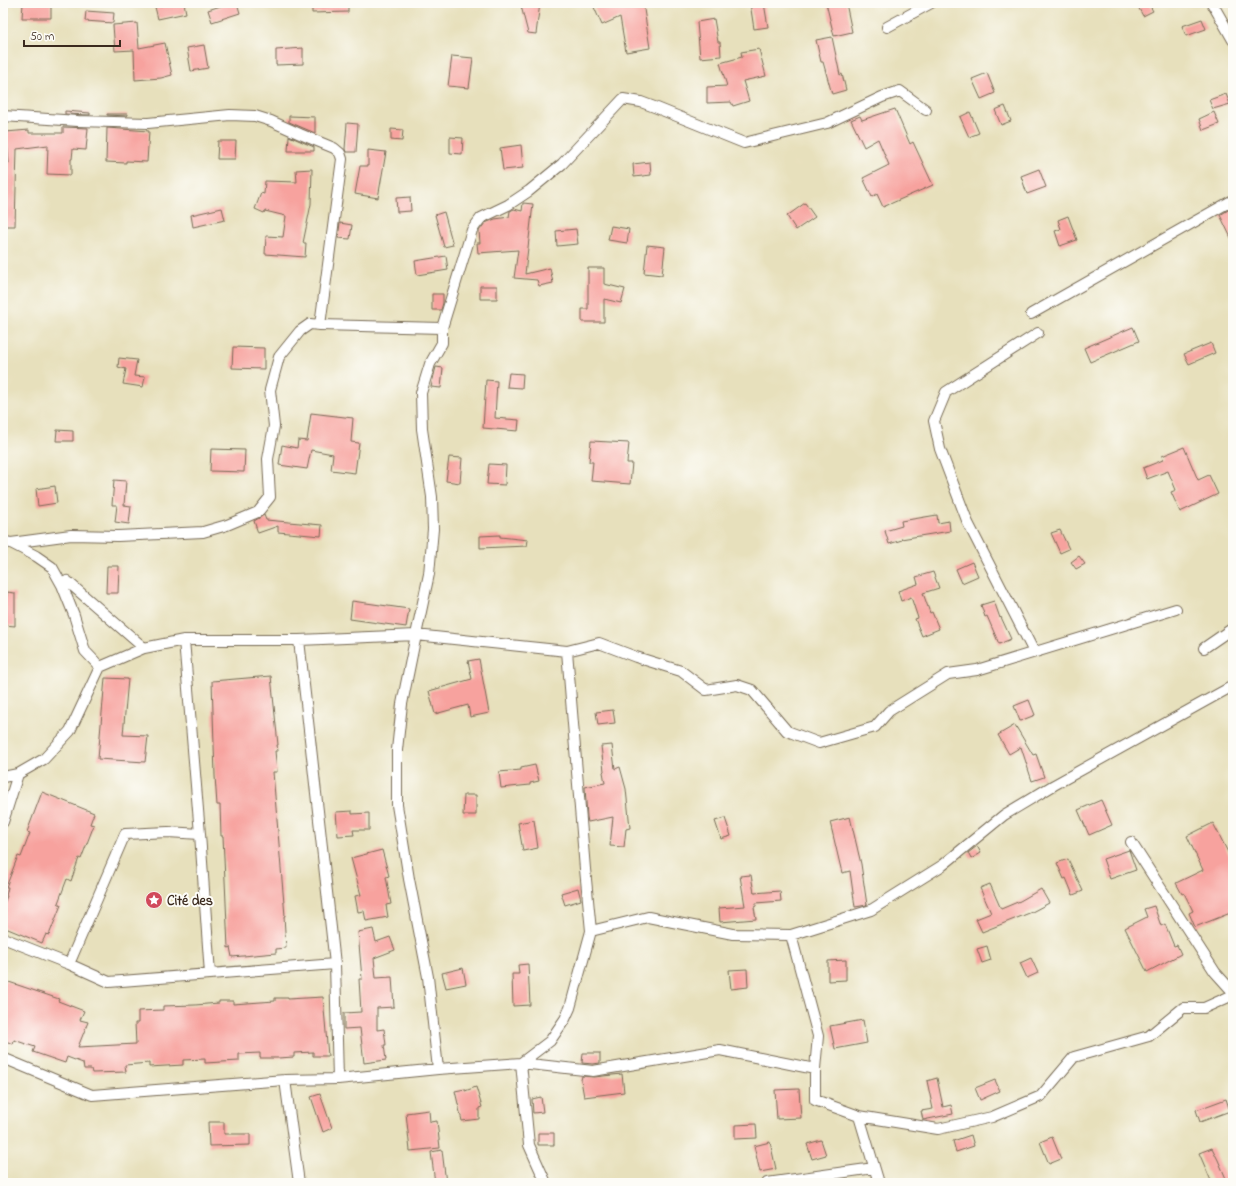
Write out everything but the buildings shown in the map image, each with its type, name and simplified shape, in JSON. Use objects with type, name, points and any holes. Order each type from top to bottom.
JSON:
[{"type":"street","points":[[887,27],[931,3]]},
{"type":"street","points":[[1212,3],[1233,40]]},
{"type":"street","points":[[438,1069],[428,977],[409,879],[397,805],[397,750],[402,704],[429,574],[433,530],[432,497],[422,429],[420,393],[430,364],[442,343],[442,328],[472,230],[481,218],[508,205],[562,164],[623,99],[641,102],[744,143],[827,123],[882,97],[900,91],[926,110]]},
{"type":"street","points":[[3,116],[78,121],[148,123],[230,115],[255,116],[271,121],[334,148],[340,153],[342,159],[320,325]]},
{"type":"street","points":[[1031,314],[1233,200]]},
{"type":"street","points":[[7,542],[71,535],[118,536],[203,532],[227,525],[258,512],[270,497],[268,459],[274,426],[270,390],[279,357],[300,331],[310,324],[442,328]]},
{"type":"street","points":[[1034,652],[968,523],[940,449],[934,421],[946,392],[1038,333]]},
{"type":"street","points":[[7,542],[36,556],[52,567],[62,585],[85,651],[100,667]]},
{"type":"street","points":[[62,585],[67,581],[144,648]]},
{"type":"street","points":[[3,777],[18,774],[44,759],[70,731],[100,667],[144,648],[184,640],[299,640],[416,635],[567,652],[599,643],[636,657],[681,671],[706,690],[736,685],[752,690],[787,731],[819,743],[875,727],[889,711],[948,674],[977,670],[1176,609]]},
{"type":"street","points":[[1204,648],[1233,628]]},
{"type":"street","points":[[184,640],[210,974]]},
{"type":"street","points":[[299,640],[334,964],[338,1079]]},
{"type":"street","points":[[521,1063],[550,1041],[565,1019],[570,1008],[591,931],[567,652]]},
{"type":"street","points":[[591,931],[648,917],[733,934],[791,935],[871,910],[943,864],[1004,815],[1054,785],[1229,688]]},
{"type":"street","points":[[3,822],[18,774]]},
{"type":"street","points":[[69,964],[125,834],[168,832],[200,834]]},
{"type":"street","points":[[791,935],[818,1036],[814,1069],[815,1100],[859,1116],[938,1129],[992,1117],[1041,1096],[1074,1057],[1149,1036],[1183,1008],[1204,1008],[1233,993],[1215,972],[1131,842]]},
{"type":"street","points":[[3,938],[69,964],[109,982],[334,964]]},
{"type":"street","points":[[3,1058],[92,1095],[285,1080],[338,1079],[438,1069],[521,1063],[593,1071],[720,1050],[814,1069]]},
{"type":"street","points":[[521,1063],[529,1146],[546,1183]]},
{"type":"street","points":[[285,1080],[298,1183]]},
{"type":"street","points":[[859,1116],[879,1183]]},
{"type":"street","points":[[767,1183],[874,1168]]},
{"type":"place","name":"Cité des","points":[[154,900]]}]
